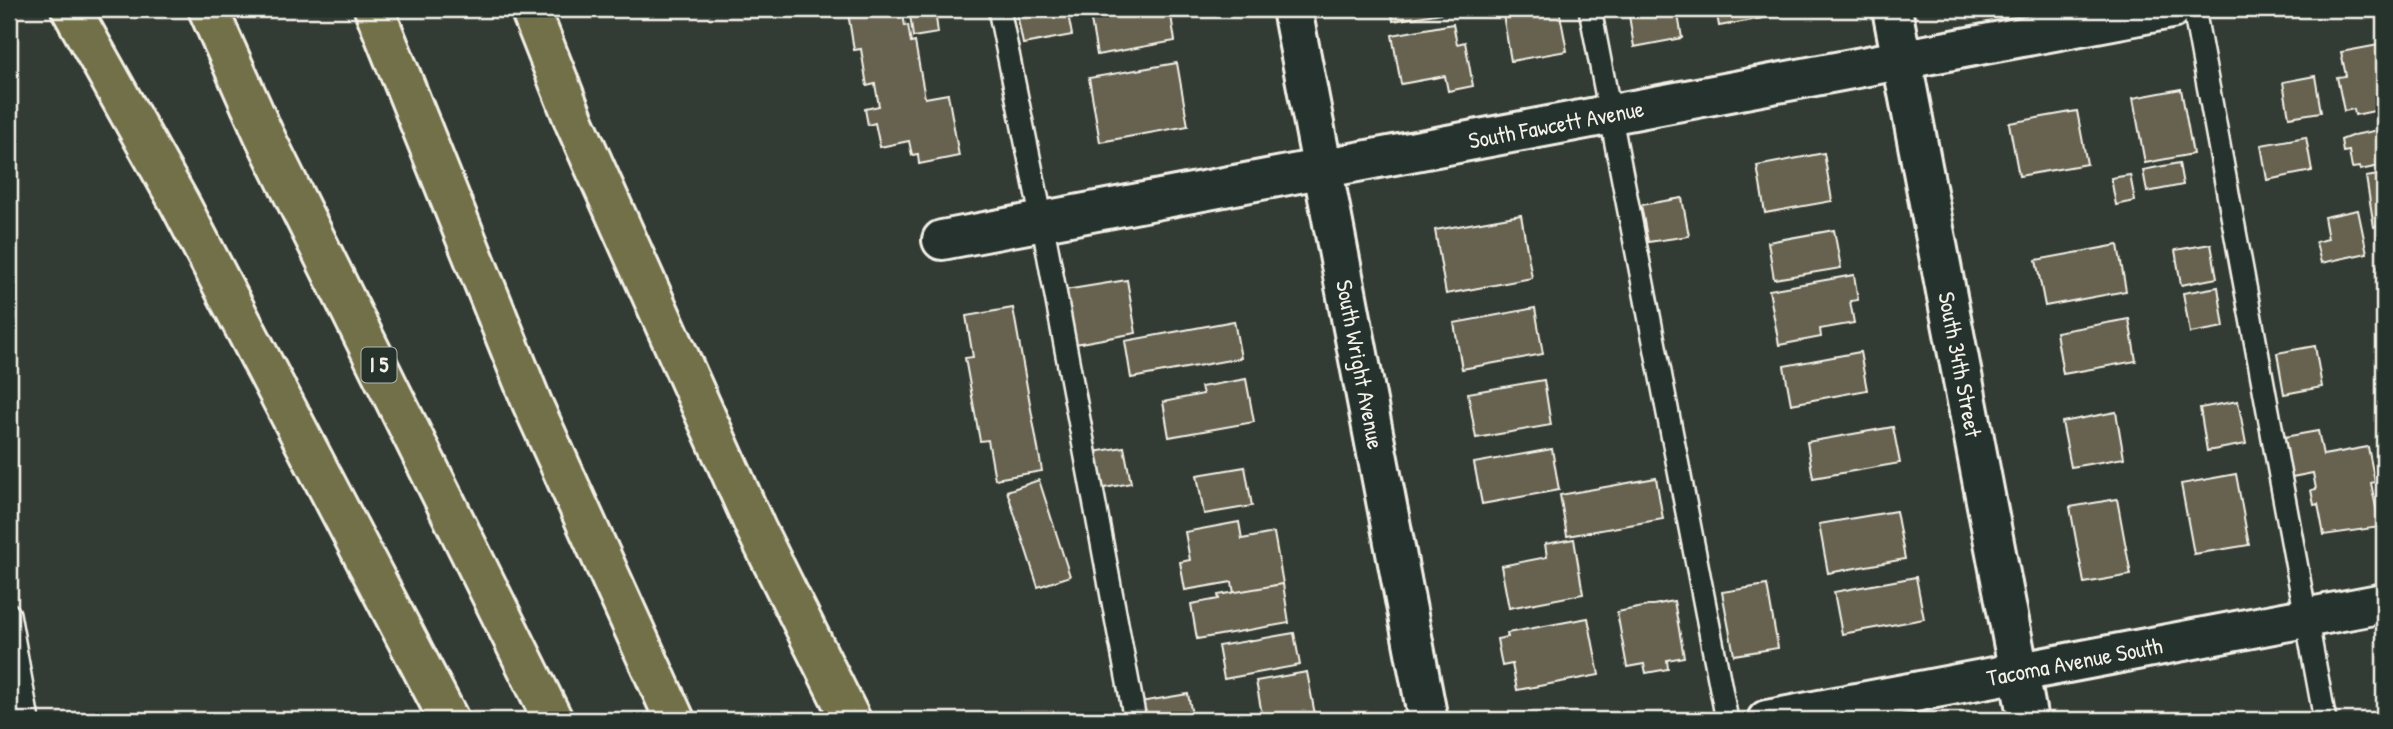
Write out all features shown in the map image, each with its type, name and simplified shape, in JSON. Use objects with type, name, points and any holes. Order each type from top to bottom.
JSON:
[{"type":"highway","points":[[71,9],[180,204],[449,720]]},
{"type":"highway","points":[[94,9],[180,204]]},
{"type":"highway","name":"I 5","points":[[208,9],[263,133],[554,720]]},
{"type":"highway","points":[[530,9],[575,123],[756,529],[851,720]]},
{"type":"highway","points":[[375,14],[532,403],[675,720]]},
{"type":"street","name":"South Wright Avenue","points":[[1292,9],[1428,720]]},
{"type":"street","name":"South 34th Street","points":[[1892,9],[2028,720]]},
{"type":"street","name":"South Fawcett Avenue","points":[[942,240],[2171,9]]},
{"type":"street","name":"Tacoma Avenue South","points":[[1767,720],[2384,603]]},
{"type":"lane","points":[[999,9],[1042,221],[1135,720]]},
{"type":"lane","points":[[1590,9],[1727,720]]},
{"type":"lane","points":[[2194,9],[2325,720]]},
{"type":"lane","points":[[9,614],[28,720]]},
{"type":"building","points":[[839,9],[902,9],[911,43],[915,42],[925,98],[948,94],[959,156],[919,164],[918,154],[912,155],[909,141],[880,147],[875,123],[868,125],[865,109],[879,106],[875,84],[867,86],[861,49],[854,50],[848,13],[840,15]]},
{"type":"building","points":[[1016,9],[1067,9],[1072,35],[1023,44]]},
{"type":"building","points":[[1089,9],[1170,9],[1175,41],[1097,55]]},
{"type":"building","points":[[1391,9],[1441,9],[1442,13],[1393,21]]},
{"type":"building","points":[[1537,9],[1559,9],[1567,51],[1511,61],[1503,15]]},
{"type":"building","points":[[1628,9],[1677,9],[1682,38],[1634,47]]},
{"type":"building","points":[[1716,9],[1806,9],[1807,10],[1719,26]]},
{"type":"building","points":[[935,10],[938,33],[913,37],[910,14]]},
{"type":"building","points":[[1453,24],[1457,44],[1465,42],[1473,86],[1448,91],[1445,76],[1401,84],[1392,35]]},
{"type":"building","points":[[2384,44],[2384,109],[2355,115],[2354,109],[2344,111],[2337,77],[2346,76],[2341,52]]},
{"type":"building","points":[[1177,63],[1188,126],[1100,142],[1089,78]]},
{"type":"building","points":[[2315,76],[2321,112],[2289,117],[2283,82]]},
{"type":"building","points":[[2181,89],[2193,154],[2145,163],[2133,98]]},
{"type":"building","points":[[2077,111],[2087,164],[2019,176],[2009,123]]},
{"type":"building","points":[[2384,129],[2384,165],[2360,170],[2359,167],[2352,168],[2349,151],[2343,152],[2341,140]]},
{"type":"building","points":[[2306,137],[2312,171],[2267,180],[2261,145]]},
{"type":"building","points":[[1824,153],[1832,201],[1765,213],[1757,166]]},
{"type":"building","points":[[2179,163],[2183,185],[2147,192],[2143,170]]},
{"type":"building","points":[[2384,174],[2384,235],[2380,235],[2378,226],[2374,227],[2366,177]]},
{"type":"building","points":[[2130,175],[2135,201],[2116,205],[2111,178]]},
{"type":"building","points":[[1682,198],[1689,236],[1648,242],[1641,205]]},
{"type":"building","points":[[2358,210],[2367,253],[2321,263],[2316,242],[2328,239],[2324,217]]},
{"type":"building","points":[[1521,215],[1532,278],[1446,294],[1435,230]]},
{"type":"building","points":[[1834,230],[1841,268],[1774,279],[1768,242]]},
{"type":"building","points":[[2211,244],[2217,278],[2181,285],[2175,250]]},
{"type":"building","points":[[2118,245],[2126,291],[2045,306],[2036,260]]},
{"type":"building","points":[[2384,265],[2384,302],[2377,266]]},
{"type":"building","points":[[1854,275],[1858,300],[1850,301],[1854,323],[1820,329],[1821,337],[1779,345],[1769,290]]},
{"type":"building","points":[[1127,280],[1136,333],[1075,344],[1065,290]]},
{"type":"building","points":[[2218,287],[2224,327],[2190,333],[2183,293]]},
{"type":"building","points":[[1013,308],[1042,471],[995,479],[988,440],[980,441],[965,358],[973,357],[966,316]]},
{"type":"building","points":[[1535,308],[1543,354],[1462,369],[1454,323]]},
{"type":"building","points":[[2129,319],[2136,361],[2063,374],[2056,332]]},
{"type":"building","points":[[1234,321],[1241,358],[1131,378],[1125,341]]},
{"type":"building","points":[[2315,346],[2322,387],[2284,394],[2277,353]]},
{"type":"building","points":[[1860,352],[1867,390],[1791,404],[1784,366]]},
{"type":"building","points":[[1246,379],[1254,422],[1169,437],[1163,402],[1203,394],[1201,387]]},
{"type":"building","points":[[1544,380],[1551,425],[1476,438],[1468,393]]},
{"type":"building","points":[[2238,401],[2246,444],[2207,451],[2200,408]]},
{"type":"building","points":[[2116,412],[2124,458],[2071,467],[2062,422]]},
{"type":"building","points":[[1893,427],[1900,463],[1813,478],[1807,442]]},
{"type":"building","points":[[2318,431],[2323,455],[2368,447],[2375,482],[2371,483],[2380,527],[2324,535],[2318,504],[2314,505],[2311,490],[2316,489],[2313,473],[2292,477],[2284,437]]},
{"type":"building","points":[[1124,447],[1131,483],[1099,489],[1093,452]]},
{"type":"building","points":[[1552,449],[1559,490],[1482,504],[1474,463]]},
{"type":"building","points":[[1245,467],[1252,506],[1204,514],[1197,475]]},
{"type":"building","points":[[2236,474],[2249,545],[2194,554],[2181,484]]},
{"type":"building","points":[[1656,478],[1663,519],[1567,536],[1560,495]]},
{"type":"building","points":[[1039,480],[1070,576],[1038,587],[1007,491]]},
{"type":"building","points":[[2117,499],[2131,575],[2084,583],[2070,507]]},
{"type":"building","points":[[1896,511],[1905,559],[1828,573],[1819,524]]},
{"type":"building","points":[[1239,522],[1242,539],[1274,533],[1283,584],[1234,593],[1232,582],[1185,590],[1180,562],[1190,560],[1185,532]]},
{"type":"building","points":[[1574,539],[1583,594],[1509,608],[1501,566],[1547,557],[1545,544]]},
{"type":"building","points":[[1916,577],[1924,619],[1842,634],[1834,592]]},
{"type":"building","points":[[1283,584],[1289,623],[1197,639],[1191,604],[1219,599],[1218,595]]},
{"type":"building","points":[[1767,585],[1778,648],[1734,655],[1722,592]]},
{"type":"building","points":[[1674,601],[1684,657],[1667,660],[1668,669],[1646,673],[1644,664],[1627,667],[1617,612]]},
{"type":"building","points":[[1588,618],[1599,675],[1517,690],[1512,664],[1502,666],[1497,639],[1508,637],[1507,633]]},
{"type":"building","points":[[1294,633],[1300,665],[1224,679],[1218,646]]},
{"type":"building","points":[[1307,672],[1316,720],[1263,720],[1256,681]]},
{"type":"building","points":[[1188,694],[1193,720],[1144,720],[1140,702]]},
{"type":"building","points":[[2243,713],[2244,720],[2203,720]]}]
